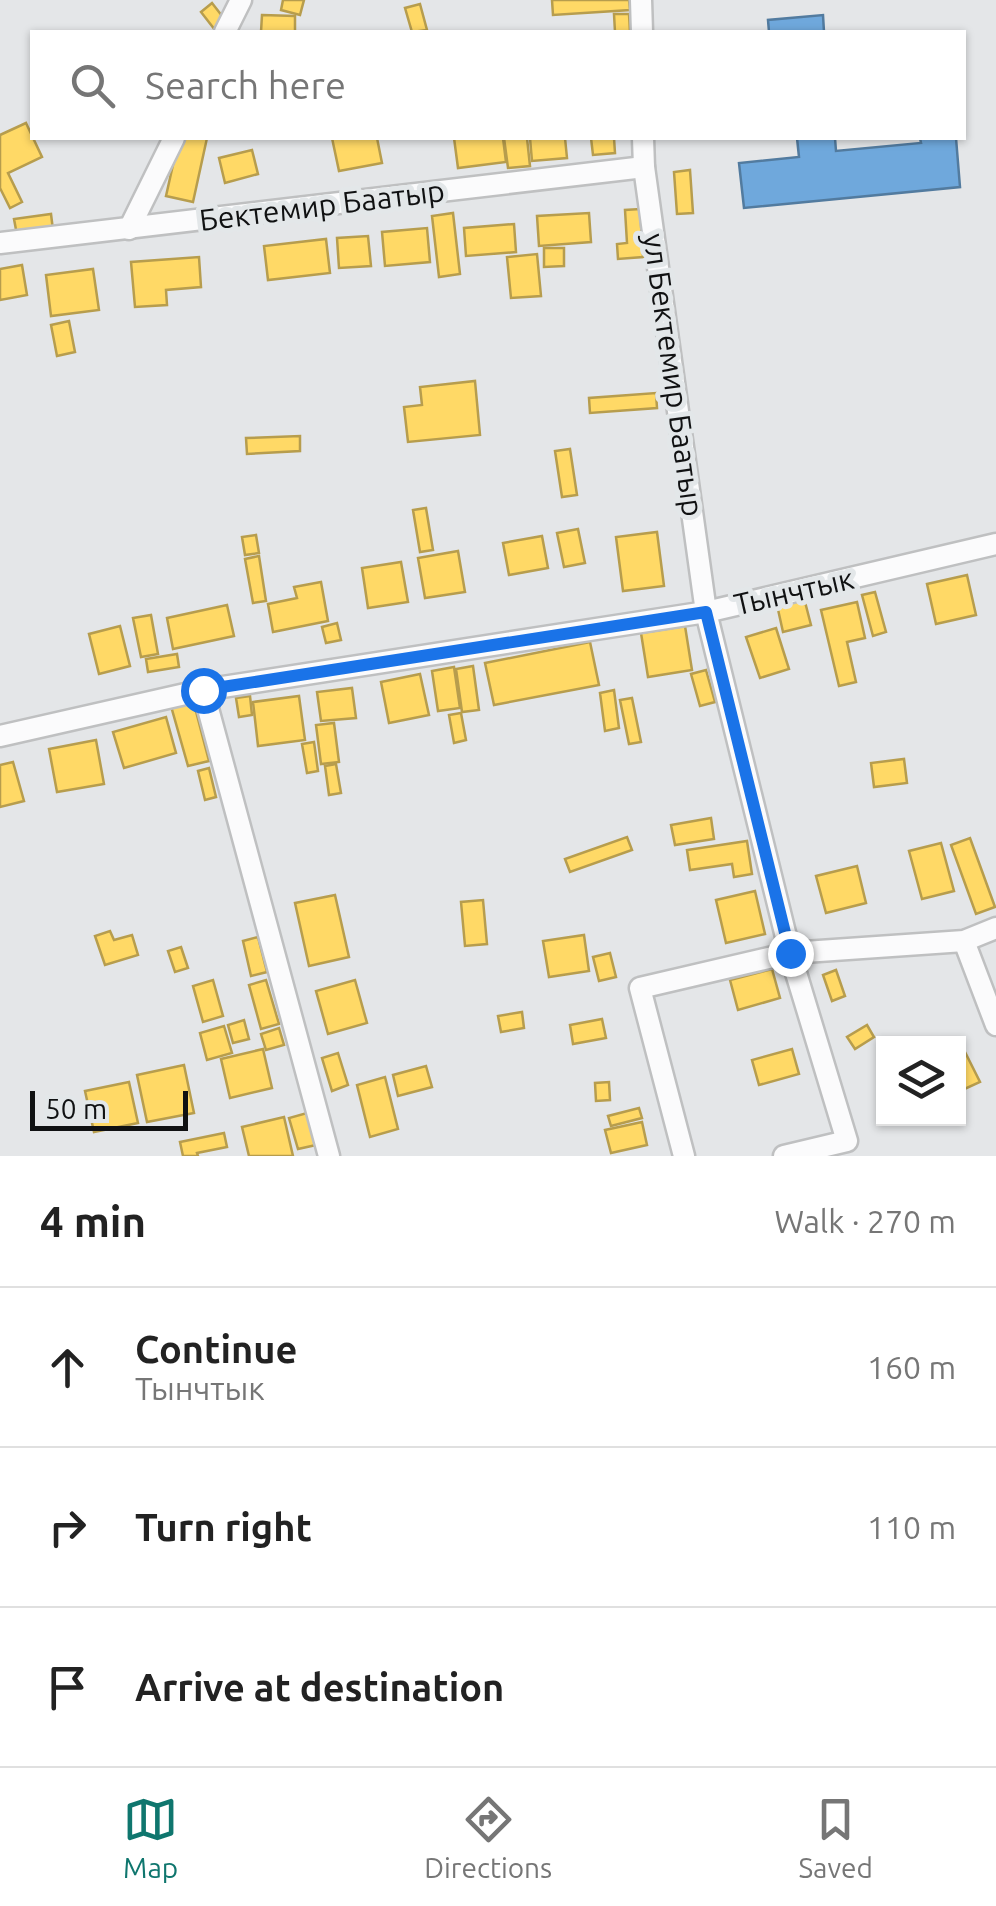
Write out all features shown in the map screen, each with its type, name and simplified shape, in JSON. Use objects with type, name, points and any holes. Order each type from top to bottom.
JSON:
[{"type":"street","points":[[227,30],[241,0]]},
{"type":"street","points":[[641,0],[642,30]]},
{"type":"street","points":[[129,230],[173,140]]},
{"type":"street","name":"ул Бектемир Баатыр","points":[[644,140],[644,167],[706,612],[790,953],[847,1141],[784,1156]]},
{"type":"street","name":"Бектемир Баатыр","points":[[1,242],[644,167]]},
{"type":"street","name":"Тынчтык","points":[[0,736],[203,690],[706,612],[996,544]]},
{"type":"street","points":[[203,690],[330,1156]]},
{"type":"street","points":[[684,1156],[640,988],[790,953],[964,942],[996,928]]},
{"type":"street","points":[[964,942],[996,1025]]},
{"type":"building: Homes","points":[[283,0],[304,0],[300,15],[281,10]]},
{"type":"building: Homes","points":[[552,0],[629,0],[630,10],[553,15]]},
{"type":"building: Homes","points":[[212,3],[226,21],[215,30],[201,12]]},
{"type":"building: Homes","points":[[420,4],[427,30],[411,30],[405,8]]},
{"type":"building: Homes","points":[[614,14],[629,14],[630,30],[615,30]]},
{"type":"building: Homes","points":[[262,15],[295,16],[295,30],[261,30]]},
{"type":"building: Homes","points":[[26,123],[30,140],[34,140],[42,157],[8,173],[22,202],[10,208],[0,188],[0,135]]},
{"type":"building: Homes","points":[[179,140],[207,140],[193,202],[166,196]]},
{"type":"building: Homes","points":[[332,140],[377,140],[382,163],[339,171]]},
{"type":"building: Homes","points":[[454,140],[503,140],[506,162],[458,168]]},
{"type":"building: Homes","points":[[504,140],[527,140],[530,166],[508,168]]},
{"type":"building: Homes","points":[[530,140],[565,140],[567,158],[532,161]]},
{"type":"building: Homes","points":[[591,140],[614,140],[615,153],[593,155]]},
{"type":"building: Homes","points":[[252,150],[258,174],[225,183],[219,158]]},
{"type":"building: Homes","points":[[690,170],[693,213],[677,214],[674,172]]},
{"type":"building: Homes","points":[[640,209],[643,257],[618,259],[617,244],[627,243],[625,210]]},
{"type":"building: Homes","points":[[453,213],[460,274],[439,277],[432,216]]},
{"type":"building: Homes","points":[[589,213],[591,242],[539,246],[537,216]]},
{"type":"building: Homes","points":[[51,214],[53,230],[17,235],[14,219]]},
{"type":"building: Homes","points":[[514,224],[516,252],[466,256],[464,228]]},
{"type":"building: Homes","points":[[427,228],[430,262],[385,266],[382,232]]},
{"type":"building: Homes","points":[[368,236],[371,266],[339,268],[337,238]]},
{"type":"building: Homes","points":[[326,239],[330,273],[268,280],[264,246]]},
{"type":"building: Homes","points":[[544,248],[564,248],[564,266],[544,267]]},
{"type":"building: Homes","points":[[537,254],[541,296],[511,298],[507,257]]},
{"type":"building: Homes","points":[[199,257],[201,287],[166,290],[167,305],[135,307],[131,262]]},
{"type":"building: Homes","points":[[22,265],[27,295],[0,300],[0,269]]},
{"type":"building: Homes","points":[[93,269],[99,310],[51,316],[46,275]]},
{"type":"building: Homes","points":[[69,321],[75,352],[57,356],[51,325]]},
{"type":"building: Homes","points":[[475,381],[480,435],[408,442],[404,407],[422,405],[420,387]]},
{"type":"building: Homes","points":[[656,393],[657,408],[590,413],[589,398]]},
{"type":"building: Homes","points":[[300,436],[300,451],[247,454],[246,438]]},
{"type":"building: Homes","points":[[570,449],[577,495],[562,497],[555,451]]},
{"type":"building: Homes","points":[[426,508],[433,550],[420,552],[413,510]]},
{"type":"building: Homes","points":[[578,529],[585,563],[564,567],[557,533]]},
{"type":"building: Homes","points":[[657,532],[664,586],[623,591],[616,537]]},
{"type":"building: Homes","points":[[256,535],[259,553],[245,555],[242,537]]},
{"type":"building: Homes","points":[[542,536],[548,568],[509,575],[503,543]]},
{"type":"building: Homes","points":[[458,551],[465,592],[425,598],[418,558]]},
{"type":"building: Homes","points":[[259,556],[266,601],[253,603],[245,559]]},
{"type":"building: Homes","points":[[401,562],[408,602],[368,608],[362,568]]},
{"type":"building: Homes","points":[[967,575],[976,615],[936,624],[927,584]]},
{"type":"building: Homes","points":[[321,582],[328,621],[273,632],[268,604],[297,598],[294,587]]},
{"type":"building: Homes","points":[[875,592],[886,632],[873,636],[862,595]]},
{"type":"building: Homes","points":[[804,598],[811,625],[783,632],[777,605]]},
{"type":"building: Homes","points":[[857,602],[865,638],[847,642],[856,682],[839,686],[821,610]]},
{"type":"building: Homes","points":[[227,605],[234,636],[173,649],[167,618]]},
{"type":"building: Homes","points":[[151,615],[158,654],[141,657],[133,618]]},
{"type":"building: Homes","points":[[337,623],[341,640],[326,643],[322,627]]},
{"type":"building: Homes","points":[[120,626],[130,666],[99,674],[89,634]]},
{"type":"building: Homes","points":[[685,626],[692,670],[648,677],[641,633]]},
{"type":"building: Homes","points":[[776,628],[789,669],[760,678],[746,637]]},
{"type":"building: Homes","points":[[590,642],[599,685],[494,705],[485,663]]},
{"type":"building: Homes","points":[[177,654],[179,667],[148,672],[146,659]]},
{"type":"building: Homes","points":[[473,666],[479,710],[462,712],[456,669]]},
{"type":"building: Homes","points":[[454,667],[460,708],[438,711],[432,671]]},
{"type":"building: Homes","points":[[706,670],[715,702],[700,706],[691,674]]},
{"type":"building: Homes","points":[[420,674],[429,715],[389,723],[381,682]]},
{"type":"building: Homes","points":[[352,688],[356,718],[321,721],[317,692]]},
{"type":"building: Homes","points":[[614,690],[619,728],[605,731],[600,693]]},
{"type":"building: Homes","points":[[250,696],[252,715],[239,717],[236,698]]},
{"type":"building: Homes","points":[[299,696],[305,740],[258,746],[253,702]]},
{"type":"building: Homes","points":[[632,698],[641,742],[629,744],[620,700]]},
{"type":"building: Homes","points":[[193,700],[209,761],[188,766],[171,706]]},
{"type":"building: Homes","points":[[461,713],[466,740],[454,743],[449,715]]},
{"type":"building: Homes","points":[[166,717],[176,753],[124,768],[113,732]]},
{"type":"building: Homes","points":[[334,723],[339,762],[321,764],[316,725]]},
{"type":"building: Homes","points":[[96,740],[104,784],[57,792],[49,749]]},
{"type":"building: Homes","points":[[314,742],[318,771],[307,773],[302,744]]},
{"type":"building: Homes","points":[[904,759],[907,783],[874,787],[871,763]]},
{"type":"building: Homes","points":[[13,762],[24,801],[0,807],[0,765]]},
{"type":"building: Homes","points":[[336,764],[341,793],[329,795],[325,766]]},
{"type":"building: Homes","points":[[209,768],[216,797],[205,800],[198,771]]},
{"type":"building: Homes","points":[[711,818],[714,839],[675,845],[671,825]]},
{"type":"building: Homes","points":[[627,837],[632,850],[570,872],[565,859]]},
{"type":"building: Homes","points":[[970,838],[995,907],[976,914],[951,845]]},
{"type":"building: Homes","points":[[747,841],[752,874],[734,877],[732,864],[690,870],[687,850]]},
{"type":"building: Homes","points":[[941,843],[954,891],[922,899],[909,851]]},
{"type":"building: Homes","points":[[857,866],[866,903],[826,913],[816,876]]},
{"type":"building: Homes","points":[[755,891],[765,934],[726,943],[716,900]]},
{"type":"building: Homes","points":[[335,895],[349,957],[309,966],[295,903]]},
{"type":"building: Homes","points":[[483,900],[487,944],[465,946],[461,902]]},
{"type":"building: Homes","points":[[110,931],[114,940],[132,935],[138,955],[105,965],[95,936]]},
{"type":"building: Homes","points":[[584,935],[589,971],[549,977],[543,941]]},
{"type":"building: Homes","points":[[258,937],[267,972],[251,976],[243,941]]},
{"type":"building: Homes","points":[[181,947],[188,968],[175,972],[168,951]]},
{"type":"building: Homes","points":[[610,953],[616,977],[599,981],[593,957]]},
{"type":"building: Homes","points":[[772,969],[780,998],[738,1010],[730,980]]},
{"type":"building: Homes","points":[[836,970],[845,996],[832,1001],[823,975]]},
{"type":"building: Homes","points":[[213,980],[223,1016],[203,1022],[193,986]]},
{"type":"building: Homes","points":[[266,980],[279,1024],[261,1029],[249,985]]},
{"type":"building: Homes","points":[[355,980],[367,1023],[328,1034],[316,991]]},
{"type":"building: Homes","points":[[522,1012],[524,1028],[501,1032],[498,1016]]},
{"type":"building: Homes","points":[[602,1019],[606,1038],[573,1044],[570,1025]]},
{"type":"building: Homes","points":[[244,1020],[249,1039],[233,1043],[228,1025]]},
{"type":"building: Homes","points":[[867,1025],[874,1037],[855,1049],[847,1037]]},
{"type":"building: Homes","points":[[224,1026],[232,1053],[207,1060],[200,1033]]},
{"type":"building: Homes","points":[[279,1028],[284,1045],[266,1050],[261,1034]]},
{"type":"building: Homes","points":[[263,1049],[272,1088],[230,1098],[221,1059]]},
{"type":"building: Homes","points":[[792,1049],[799,1074],[759,1085],[752,1060]]},
{"type":"building: Homes","points":[[338,1053],[348,1085],[332,1091],[322,1058]]},
{"type":"building: Homes","points":[[966,1054],[980,1082],[966,1088]]},
{"type":"building: Homes","points":[[184,1065],[194,1113],[147,1122],[137,1075]]},
{"type":"building: Homes","points":[[426,1066],[432,1087],[398,1096],[393,1075]]},
{"type":"building: Homes","points":[[385,1077],[398,1129],[370,1137],[357,1085]]},
{"type":"building: Homes","points":[[129,1082],[138,1123],[94,1132],[85,1091]]},
{"type":"building: Homes","points":[[609,1082],[610,1100],[596,1101],[595,1083]]},
{"type":"building: Homes","points":[[639,1108],[642,1118],[611,1126],[608,1116]]},
{"type":"building: Homes","points":[[307,1113],[316,1145],[298,1149],[289,1118]]},
{"type":"building: Homes","points":[[284,1117],[293,1156],[249,1156],[242,1127]]},
{"type":"building: Homes","points":[[642,1122],[647,1145],[611,1153],[605,1130]]},
{"type":"building: Homes","points":[[224,1133],[227,1147],[197,1153],[198,1156],[183,1156],[180,1142]]},
{"type":"building: Schools","points":[[823,15],[824,30],[769,30],[768,20]]},
{"type":"building: Schools","points":[[797,140],[835,140],[836,151],[921,143],[920,140],[956,140],[960,187],[744,208],[739,163],[799,157]]},
{"type":"route","points":[[203,690],[706,612],[790,953]]}]
